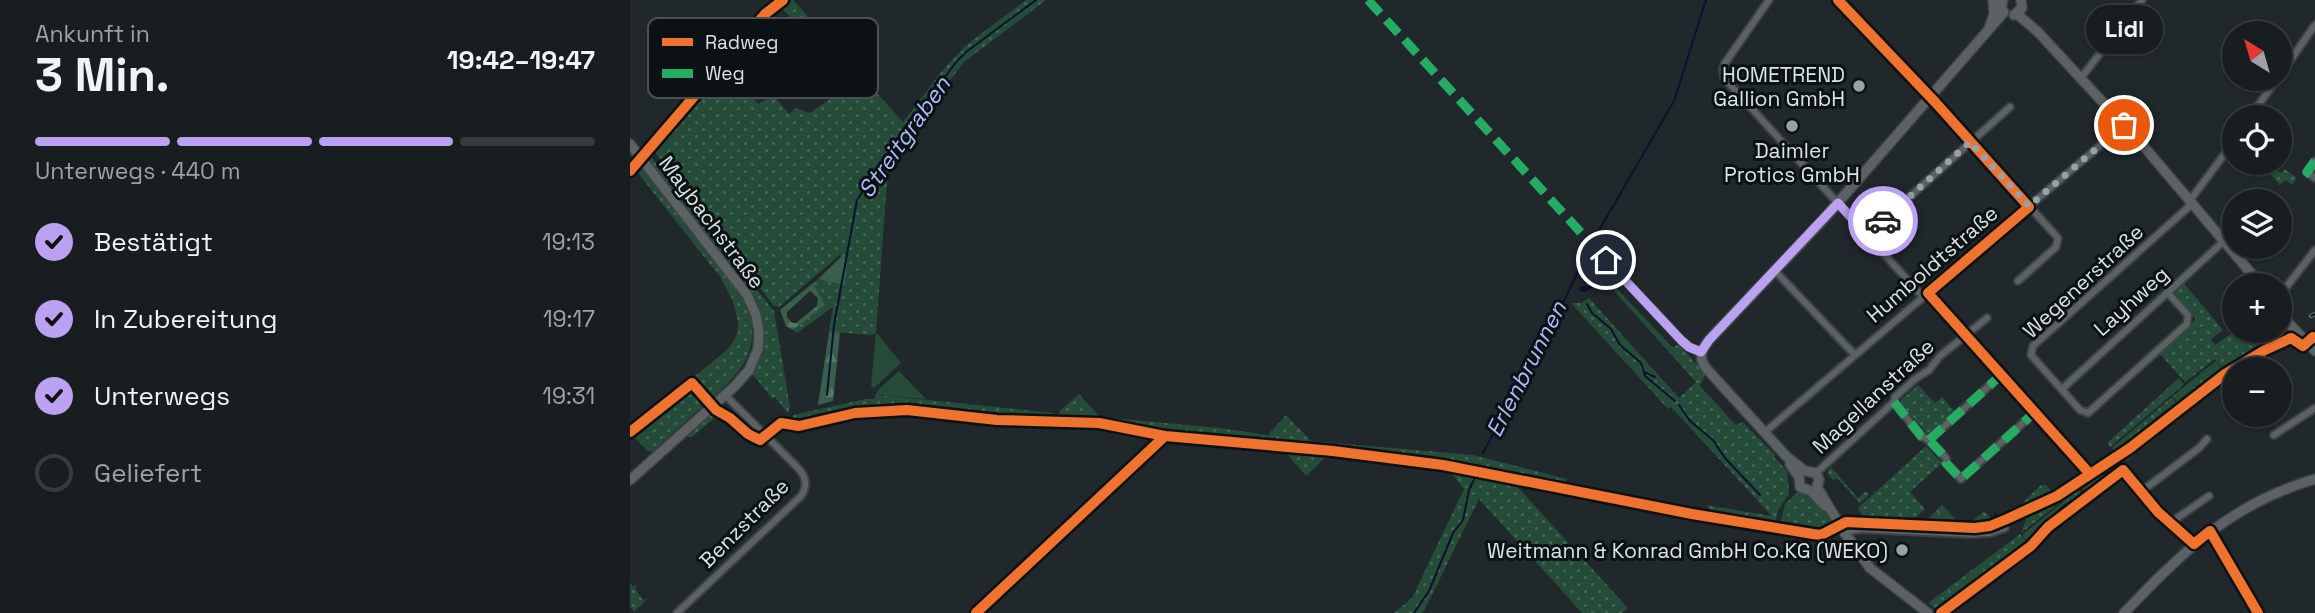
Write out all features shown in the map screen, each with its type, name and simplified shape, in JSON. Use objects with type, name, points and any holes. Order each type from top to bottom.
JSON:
[{"type":"main road","points":[[1989,30],[2000,0]]},
{"type":"main road","points":[[2000,0],[2001,7],[2015,10],[2038,32],[2222,236]]},
{"type":"main road","points":[[1802,474],[1705,367],[1701,352],[1709,340],[1838,203],[1989,30],[2015,10]]},
{"type":"main road","name":"Maybachstraße","points":[[630,144],[740,284],[755,310],[759,332],[756,355],[744,375],[630,480]]},
{"type":"main road","points":[[2240,259],[2251,273]]},
{"type":"main road","points":[[2292,327],[2315,351]]},
{"type":"main road","points":[[1816,473],[1819,480],[1814,489],[1805,491],[1800,487],[1802,474],[1816,473]]},
{"type":"main road","points":[[2124,613],[2210,531],[2268,496],[2315,479]]},
{"type":"main road","points":[[1814,489],[1870,568],[1928,613]]},
{"type":"street","points":[[1769,0],[1725,63],[1724,78],[1923,297]]},
{"type":"street","points":[[1838,0],[2059,240],[2056,247],[2018,281]]},
{"type":"street","points":[[2080,79],[2142,0]]},
{"type":"street","points":[[2292,58],[2315,24]]},
{"type":"street","points":[[1867,235],[2010,107]]},
{"type":"street","name":"Humboldtstraße","points":[[1765,432],[2124,125]]},
{"type":"street","points":[[2192,201],[2222,158]]},
{"type":"street","points":[[2315,161],[2307,172],[2315,178]]},
{"type":"street","name":"Wegenerstraße","points":[[2062,389],[2031,355],[2031,350],[2192,201]]},
{"type":"street","name":"Layhweg","points":[[2062,389],[2222,243]]},
{"type":"street","points":[[1595,248],[1681,340],[1701,352]]},
{"type":"street","points":[[2292,280],[2315,250]]},
{"type":"street","points":[[1776,271],[1855,355]]},
{"type":"street","points":[[2062,389],[2083,412],[2090,412],[2188,324],[2188,315],[2167,292]]},
{"type":"street","name":"Magellanstraße","points":[[1816,473],[1894,402],[1895,397],[1929,370],[1940,356],[1987,318]]},
{"type":"street","points":[[1894,402],[1961,479],[2034,413],[1966,337]]},
{"type":"street","points":[[1929,440],[2000,376]]},
{"type":"street","name":"Benzstraße","points":[[677,613],[801,496],[805,487],[804,476],[798,468],[725,395]]},
{"type":"street","points":[[2274,435],[2315,408]]},
{"type":"street","points":[[2142,491],[2207,439]]},
{"type":"street","points":[[1941,613],[2031,546],[2048,527],[2123,470],[2170,523],[2194,544]]},
{"type":"street","points":[[2170,523],[2209,496]]},
{"type":"street","points":[[1844,533],[1861,529],[1983,534],[2005,528]]},
{"type":"street","points":[[2210,531],[2258,613]]},
{"type":"green space","points":[[785,0],[793,0],[809,18],[791,18],[779,5]]},
{"type":"green space","points":[[1026,0],[1046,0],[964,62],[896,151],[888,168],[876,332],[873,335],[829,332],[833,307],[797,333],[793,330],[825,305],[813,283],[818,279],[845,284],[847,258],[840,255],[779,307],[774,306],[652,149],[695,98],[753,98],[758,104],[768,98],[776,98],[789,114],[796,108],[810,113],[831,98],[878,98],[878,94],[903,122],[965,46]]},
{"type":"green space","points":[[649,154],[774,311],[790,407],[788,413],[775,397],[772,399],[752,373],[764,335],[754,297],[648,161]]},
{"type":"green space","points":[[642,164],[744,297],[750,314],[752,343],[748,355],[733,377],[710,400],[694,377],[728,349],[734,340],[738,323],[733,301],[720,277],[634,168]]},
{"type":"green space","points":[[2292,174],[2297,178],[2292,185],[2286,180],[2280,185],[2271,175]]},
{"type":"green space","points":[[841,257],[847,258],[845,285],[818,279]]},
{"type":"green space","points":[[1609,280],[1671,346],[1679,344],[1705,374],[1700,386],[1736,425],[1743,422],[1787,471],[1789,494],[1778,510],[1776,520],[1769,525],[1715,515],[1706,505],[1772,516],[1671,407],[1668,409],[1571,303],[1581,303],[1589,298],[1679,398],[1696,382],[1606,282]]},
{"type":"green space","points":[[2182,281],[2222,329],[2211,339],[2215,345],[2222,340],[2222,343],[2251,345],[2276,343],[2251,357],[2222,357],[2222,368],[2215,359],[2185,382],[2159,353],[2196,319],[2173,295],[2173,290]]},
{"type":"green space","points":[[813,283],[825,305],[793,330],[786,326],[780,310]],"holes":[[[810,291],[818,298],[817,306],[796,323],[792,323],[787,317],[787,312]]]},
{"type":"green space","points":[[829,332],[840,333],[833,401],[818,405]]},
{"type":"green space","points":[[876,332],[901,363],[874,388],[871,386]]},
{"type":"green space","points":[[2289,343],[2266,357],[2256,357]]},
{"type":"green space","points":[[2216,361],[2222,370],[2222,374],[2180,406],[2173,396]]},
{"type":"green space","points":[[2216,362],[2222,370],[2222,374],[2207,385],[2199,374]]},
{"type":"green space","points":[[899,371],[926,399],[880,395],[877,391]]},
{"type":"green space","points":[[2179,378],[2184,384],[2179,389],[2110,447],[2107,443]]},
{"type":"green space","points":[[2222,379],[2222,386],[2186,413],[2182,408]]},
{"type":"green space","points":[[693,384],[707,402],[652,452],[648,451],[632,432]]},
{"type":"green space","points":[[1918,385],[1935,403],[1942,397],[1955,412],[1932,434],[1927,434],[1901,404],[1901,400]]},
{"type":"green space","points":[[877,391],[880,395],[1054,413],[1049,420],[998,418],[925,408],[890,407],[835,415],[797,425],[790,422],[793,415],[874,399]]},
{"type":"green space","points":[[1079,394],[1100,417],[1268,435],[1286,415],[1311,441],[1473,455],[1567,479],[1565,487],[1417,459],[1169,434],[1099,421],[1062,420],[1060,411]]},
{"type":"green space","points":[[2172,397],[2179,407],[2117,454],[2112,448]]},
{"type":"green space","points":[[2180,410],[2183,415],[2126,461],[2123,454]]},
{"type":"green space","points":[[714,411],[734,424],[729,425],[718,415],[692,437],[685,436]]},
{"type":"green space","points":[[1926,446],[1942,463],[1910,492],[1925,509],[1910,523],[1865,521],[1858,508]]},
{"type":"green space","points":[[1282,448],[1325,452],[1326,457],[1306,476]]},
{"type":"green space","points":[[2117,459],[2122,459],[2124,463],[2120,460],[2116,463],[2116,469],[2110,474],[2107,470],[2102,474],[2105,478],[2089,490],[2084,490],[2079,484],[2091,475],[2094,478]]},
{"type":"green space","points":[[1831,467],[1858,498],[1866,491],[1869,495],[1860,503],[1837,478],[1833,480],[1827,473]]},
{"type":"green space","points":[[1447,468],[1513,482],[1628,608],[1622,613],[1582,613],[1479,499],[1424,611],[1394,613],[1412,598],[1464,489]]},
{"type":"green space","points":[[2045,484],[2055,495],[2007,518],[2041,485]]},
{"type":"green space","points":[[2075,486],[2081,497],[2074,503],[2071,499],[2058,509],[2061,513],[2039,530],[2029,542],[2022,535],[2063,502],[2059,497]]},
{"type":"green space","points":[[1798,492],[1815,500],[1833,523],[1818,532],[1780,525],[1785,504]]},
{"type":"green space","points":[[2057,497],[2061,502],[2021,533],[2026,520],[2020,515]]},
{"type":"green space","points":[[1942,505],[1962,526],[1922,524]]},
{"type":"green space","points":[[1984,511],[1995,523],[1967,526]]},
{"type":"green space","points":[[2007,521],[1994,528],[1978,531],[1866,524],[1979,529]]},
{"type":"green space","points":[[2020,534],[2028,543],[1937,610],[1928,603]]},
{"type":"green space","points":[[630,582],[633,587],[637,584],[635,589],[643,600],[648,598],[634,612],[630,606]]},
{"type":"water","points":[[1595,271],[1601,274],[1600,281],[1582,295],[1579,289],[1587,276]]},
{"type":"waterway","name":"Streitgraben","points":[[827,395],[834,325],[857,200],[891,149],[957,61],[1036,0]]},
{"type":"waterway","name":"Erlenbrunnen","points":[[1594,239],[1674,101],[1706,0]]},
{"type":"waterway","name":"Erlenbrunnen","points":[[1483,453],[1589,248]]},
{"type":"waterway","points":[[1587,304],[1592,313],[1611,329],[1620,345],[1641,363],[1645,376],[1675,401]]},
{"type":"waterway","points":[[1644,372],[1655,377]]},
{"type":"waterway","points":[[1679,405],[1690,421],[1713,440],[1725,458],[1760,495]]},
{"type":"waterway","name":"Erlenbrunnen","points":[[1414,613],[1429,591],[1453,533],[1463,520],[1469,490],[1476,475]]},
{"type":"waterway","points":[[1995,513],[1997,518]]},
{"type":"railway","points":[[2311,316],[2315,314]]},
{"type":"marked path","points":[[1368,0],[1595,248]]},
{"type":"marked path","points":[[2315,161],[2307,172],[2315,178]]},
{"type":"marked path","points":[[1929,440],[2000,376]]},
{"type":"marked path","points":[[1894,402],[1921,436],[1929,440],[1946,458],[1946,463],[1961,479],[2034,413]]},
{"type":"cycle path","points":[[762,18],[783,0]]},
{"type":"cycle path","points":[[1838,0],[1936,103],[2029,207],[1928,293],[2090,474]]},
{"type":"cycle path","points":[[630,171],[693,98]]},
{"type":"cycle path","points":[[630,432],[692,383],[716,410],[760,440],[781,423],[799,426],[855,413],[907,410],[997,420],[1099,423],[1165,436],[1333,451],[1443,465],[1692,514],[1821,535],[1846,522],[1975,528],[1990,526],[2057,496],[2130,448],[2225,374],[2265,350],[2291,338],[2303,346],[2315,338]]},
{"type":"cycle path","points":[[976,613],[1165,436]]},
{"type":"cycle path","points":[[2123,470],[2158,512],[2194,544],[2210,531],[2258,613]]},
{"type":"cycle path","points":[[1941,613],[2031,546],[2048,527],[2123,470]]},
{"type":"way so far","points":[[1883,221],[1970,142],[2029,206],[2124,125]]},
{"type":"place","name":"HOMETREND Gallion GmbH","points":[[1859,86]]},
{"type":"place","name":"Lidl","points":[[2124,125]]},
{"type":"place","name":"Daimler Protics GmbH","points":[[1792,126]]},
{"type":"place","name":"Weitmann & Konrad GmbH Co.KG (WEKO)","points":[[1902,550]]},
{"type":"route","points":[[1606,260],[1681,340],[1701,352],[1709,340],[1838,203],[1867,235],[1883,221]]}]
